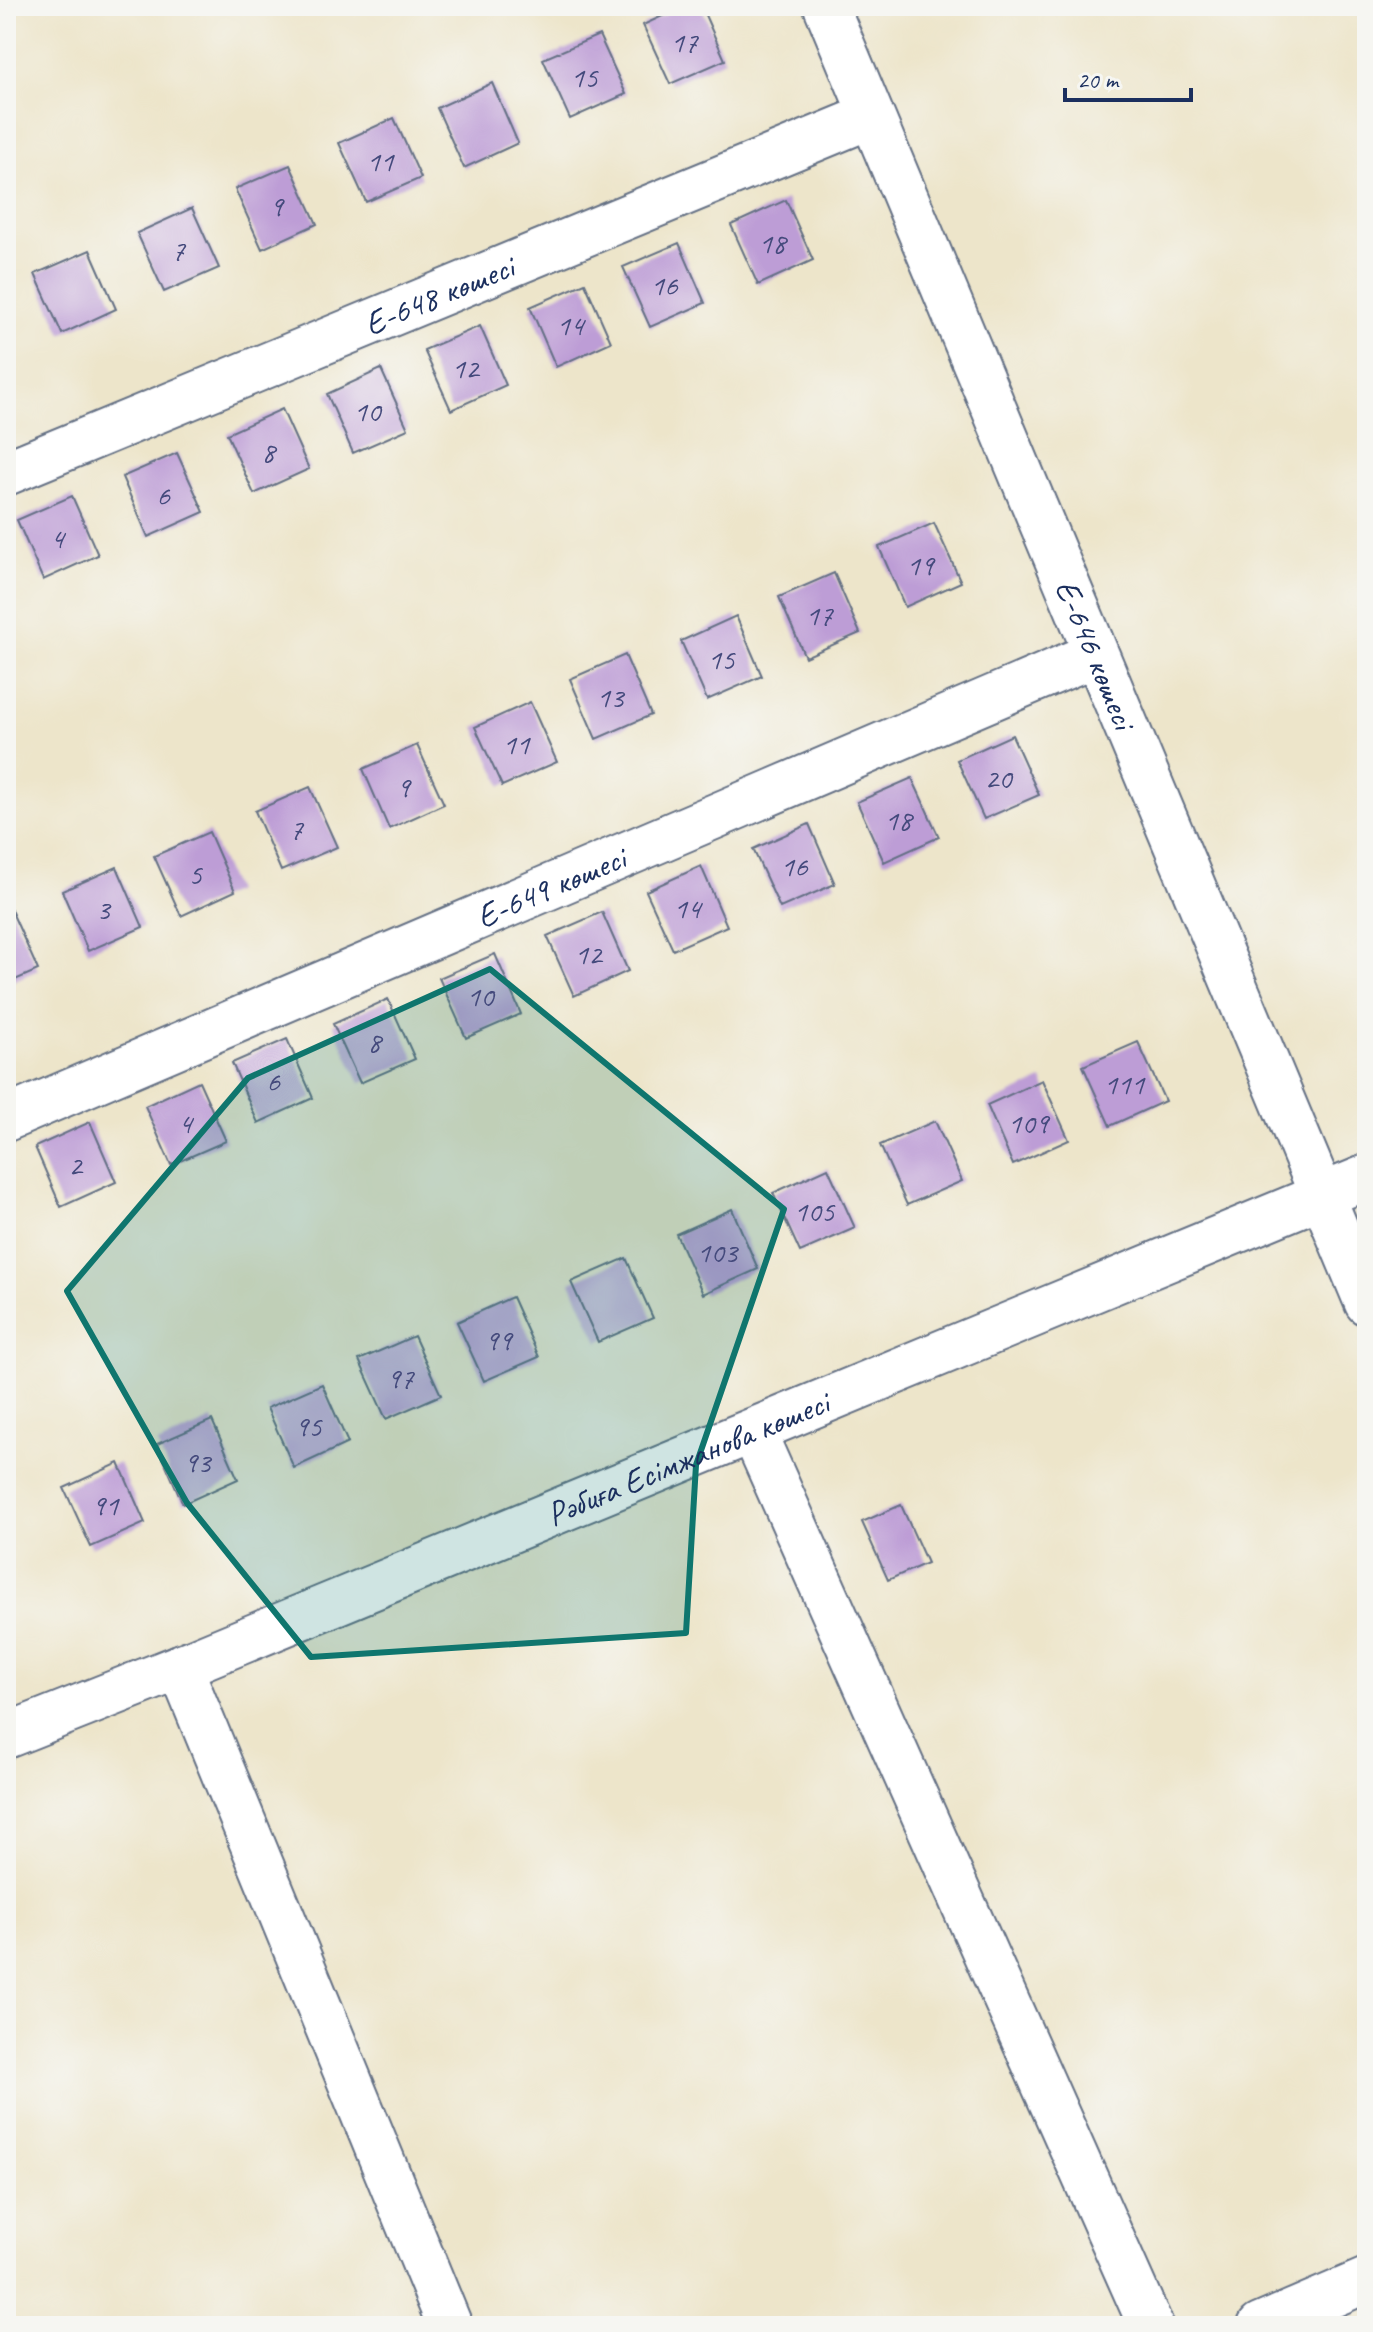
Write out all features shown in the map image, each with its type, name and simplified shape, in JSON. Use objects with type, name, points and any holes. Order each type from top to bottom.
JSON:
[{"type":"street","name":"Е-646 көшесі","points":[[826,6],[1367,1303]]},
{"type":"street","name":"Е-648 көшесі","points":[[6,473],[871,116]]},
{"type":"street","name":"Е-649 көшесі","points":[[6,1119],[1095,654]]},
{"type":"street","name":"Рәбиға Есімжанова көшесі","points":[[6,1736],[1367,1177]]},
{"type":"street","points":[[753,1431],[1151,2326]]},
{"type":"street","points":[[180,1667],[450,2326]]},
{"type":"street","points":[[1260,2326],[1367,2280]]},
{"type":"highlighted area","points":[[490,969],[784,1209],[696,1465],[686,1633],[311,1657],[187,1503],[67,1291],[248,1078]]},
{"type":"building","points":[[684,6],[701,6],[725,60],[670,84],[643,25]]},
{"type":"building","points":[[599,35],[626,94],[570,119],[543,59]]},
{"type":"building","points":[[492,83],[518,143],[464,168],[437,108]]},
{"type":"building","points":[[394,118],[421,178],[366,202],[339,143]]},
{"type":"building","points":[[290,165],[317,224],[262,249],[235,189]]},
{"type":"building","points":[[786,200],[813,260],[758,285],[731,225]]},
{"type":"building","points":[[192,208],[219,268],[164,292],[137,233]]},
{"type":"building","points":[[679,243],[705,303],[650,327],[623,267]]},
{"type":"building","points":[[90,250],[116,309],[62,334],[35,274]]},
{"type":"building","points":[[585,283],[611,342],[556,367],[530,307]]},
{"type":"building","points":[[480,326],[506,385],[451,410],[424,350]]},
{"type":"building","points":[[381,369],[408,429],[353,453],[327,394]]},
{"type":"building","points":[[282,409],[309,469],[254,494],[227,434]]},
{"type":"building","points":[[177,453],[204,512],[148,537],[122,477]]},
{"type":"building","points":[[72,496],[98,555],[43,580],[17,520]]},
{"type":"building","points":[[934,523],[961,582],[905,607],[879,547]]},
{"type":"building","points":[[834,573],[860,633],[805,657],[779,597]]},
{"type":"building","points":[[736,616],[762,676],[707,700],[681,641]]},
{"type":"building","points":[[625,655],[651,715],[596,739],[570,679]]},
{"type":"building","points":[[530,702],[557,762],[502,786],[475,727]]},
{"type":"building","points":[[1012,735],[1039,795],[984,819],[957,760]]},
{"type":"building","points":[[417,745],[444,804],[389,829],[363,769]]},
{"type":"building","points":[[912,778],[939,837],[884,862],[857,802]]},
{"type":"building","points":[[310,787],[337,847],[281,871],[255,811]]},
{"type":"building","points":[[809,824],[835,884],[780,908],[753,849]]},
{"type":"building","points":[[209,832],[235,891],[181,916],[154,856]]},
{"type":"building","points":[[701,866],[727,926],[673,950],[646,891]]},
{"type":"building","points":[[117,867],[143,927],[88,951],[62,891]]},
{"type":"building","points":[[11,910],[38,970],[6,984],[6,913]]},
{"type":"building","points":[[602,912],[628,971],[574,996],[547,936]]},
{"type":"building","points":[[495,954],[521,1014],[466,1038],[439,978]]},
{"type":"building","points":[[388,999],[415,1059],[360,1083],[333,1024]]},
{"type":"building","points":[[287,1039],[313,1098],[258,1123],[232,1063]]},
{"type":"building","points":[[1138,1042],[1165,1101],[1110,1126],[1083,1066]]},
{"type":"building","points":[[1042,1080],[1069,1140],[1013,1165],[987,1105]]},
{"type":"building","points":[[199,1081],[226,1141],[171,1165],[145,1106]]},
{"type":"building","points":[[935,1121],[962,1181],[907,1205],[880,1145]]},
{"type":"building","points":[[90,1122],[116,1182],[61,1207],[35,1147]]},
{"type":"building","points":[[828,1168],[855,1228],[800,1252],[773,1193]]},
{"type":"building","points":[[732,1209],[758,1269],[703,1294],[676,1234]]},
{"type":"building","points":[[626,1258],[653,1318],[598,1342],[571,1282]]},
{"type":"building","points":[[512,1297],[539,1357],[484,1381],[457,1322]]},
{"type":"building","points":[[414,1336],[441,1395],[386,1419],[359,1360]]},
{"type":"building","points":[[322,1384],[348,1443],[294,1468],[267,1408]]},
{"type":"building","points":[[212,1420],[238,1479],[183,1504],[157,1444]]},
{"type":"building","points":[[119,1463],[145,1523],[91,1547],[64,1488]]},
{"type":"building","points":[[901,1505],[927,1563],[888,1580],[862,1522]]}]
